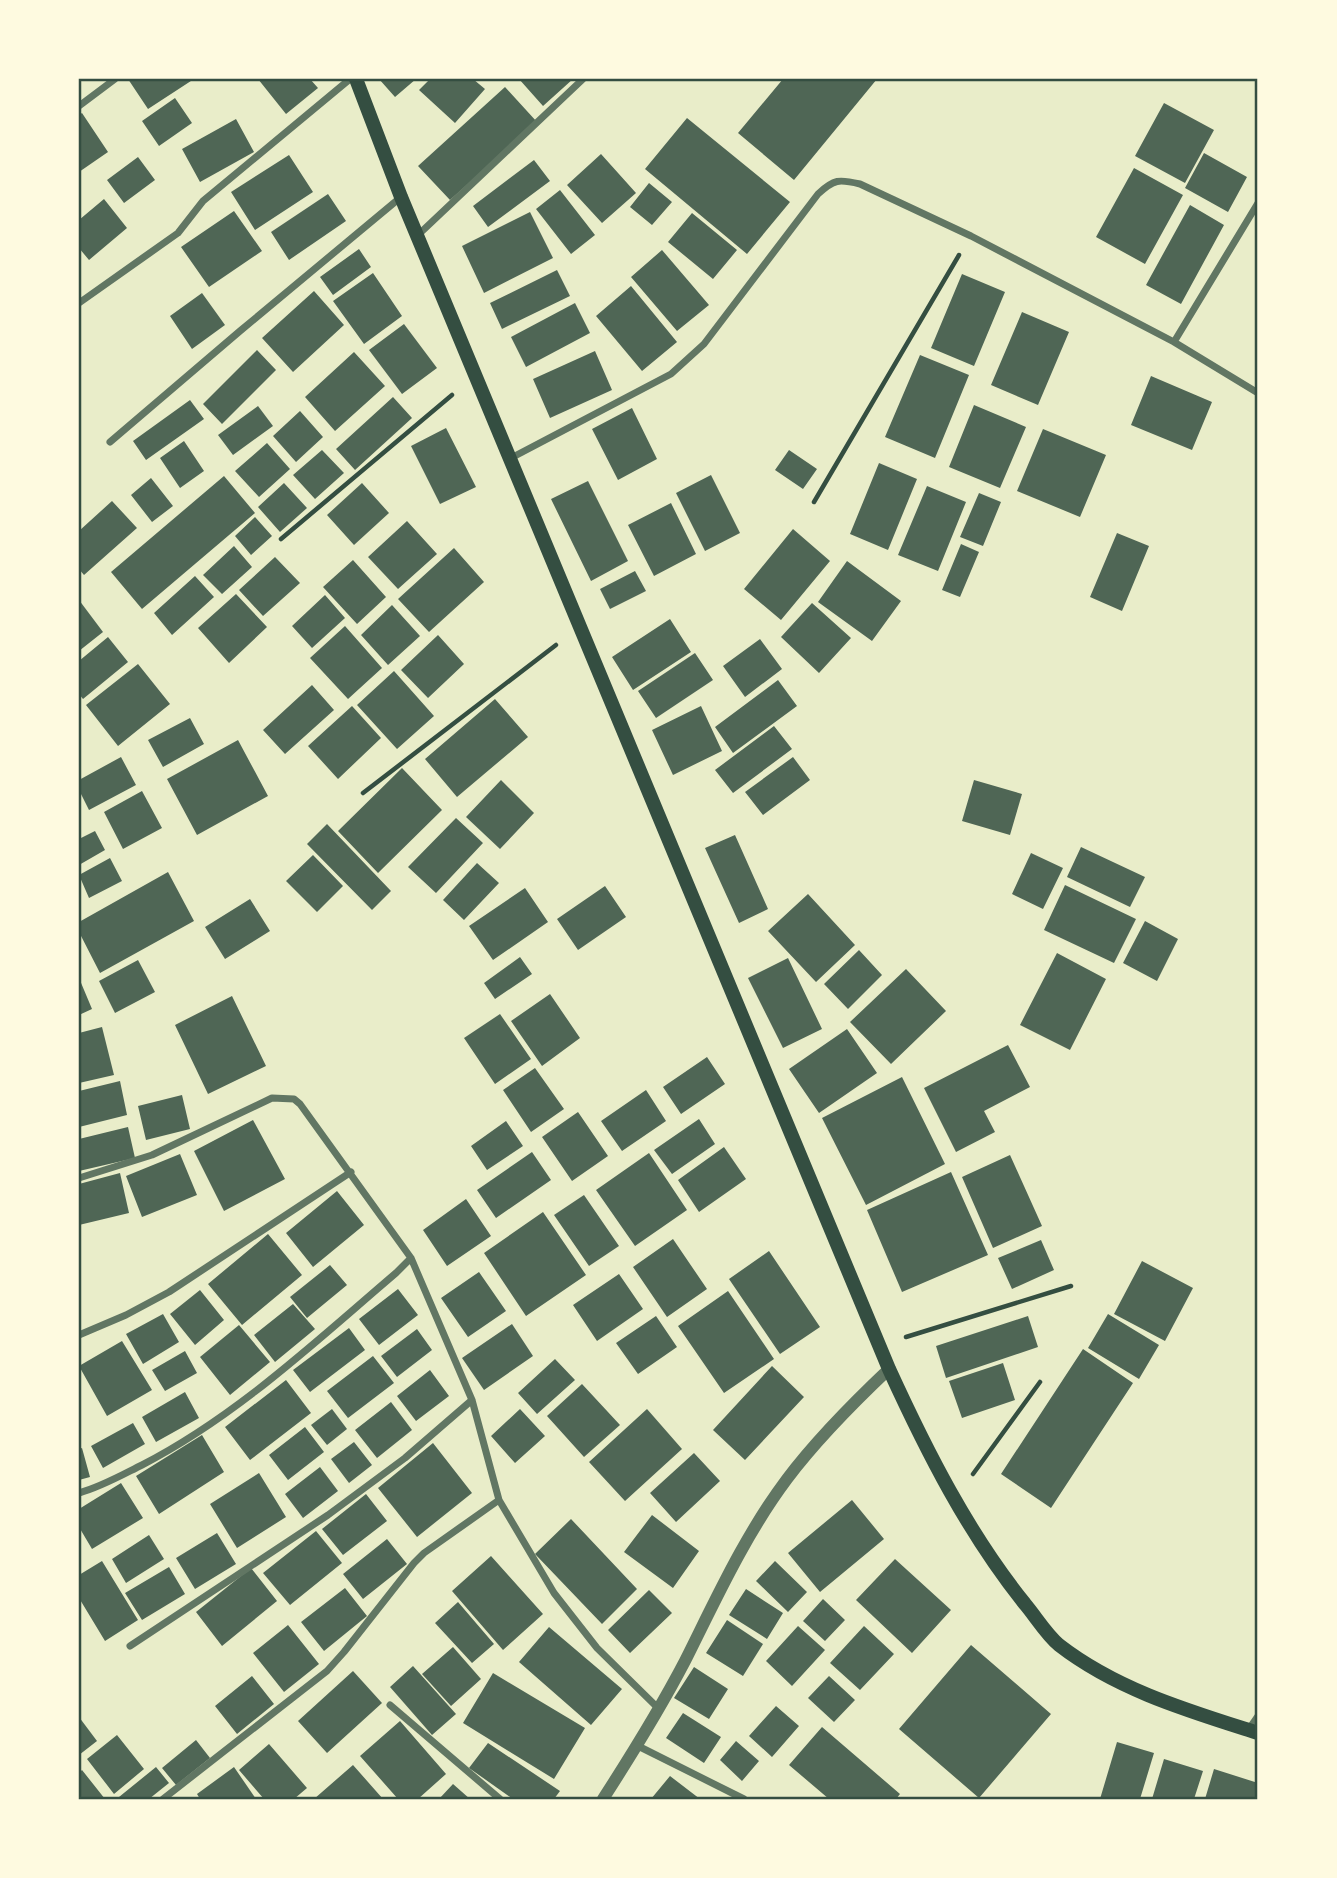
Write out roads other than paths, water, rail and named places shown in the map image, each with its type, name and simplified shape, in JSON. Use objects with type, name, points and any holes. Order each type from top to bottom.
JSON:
[{"type":"main road","points":[[356,79],[401,197],[889,1369],[923,1443],[954,1501],[1001,1574],[1057,1643],[1121,1684],[1253,1732]]},
{"type":"street","points":[[79,106],[116,79]]},
{"type":"street","points":[[79,303],[178,233],[203,201],[350,79]]},
{"type":"street","points":[[418,235],[583,79]]},
{"type":"street","points":[[511,458],[671,374],[704,344],[818,194],[830,182],[844,180],[860,184],[971,236],[1174,342],[1258,393]]},
{"type":"street","points":[[110,442],[401,197]]},
{"type":"street","points":[[1174,342],[1258,203]]},
{"type":"street","points":[[79,1178],[152,1155],[272,1098],[295,1099],[351,1172],[411,1258],[472,1401],[499,1500],[554,1594],[597,1648],[659,1709]]},
{"type":"street","points":[[79,1335],[126,1315],[169,1292],[351,1172]]},
{"type":"street","points":[[79,1493],[118,1477],[176,1447],[223,1417],[272,1379],[411,1258]]},
{"type":"street","points":[[603,1799],[638,1746],[732,1567],[786,1480],[827,1430],[889,1369]]},
{"type":"street","points":[[130,1646],[328,1515],[404,1458],[472,1401]]},
{"type":"street","points":[[163,1799],[327,1671],[414,1563],[499,1500]]},
{"type":"street","points":[[390,1705],[500,1799]]},
{"type":"street","points":[[1253,1732],[1258,1716]]},
{"type":"street","points":[[638,1746],[744,1799]]}]
